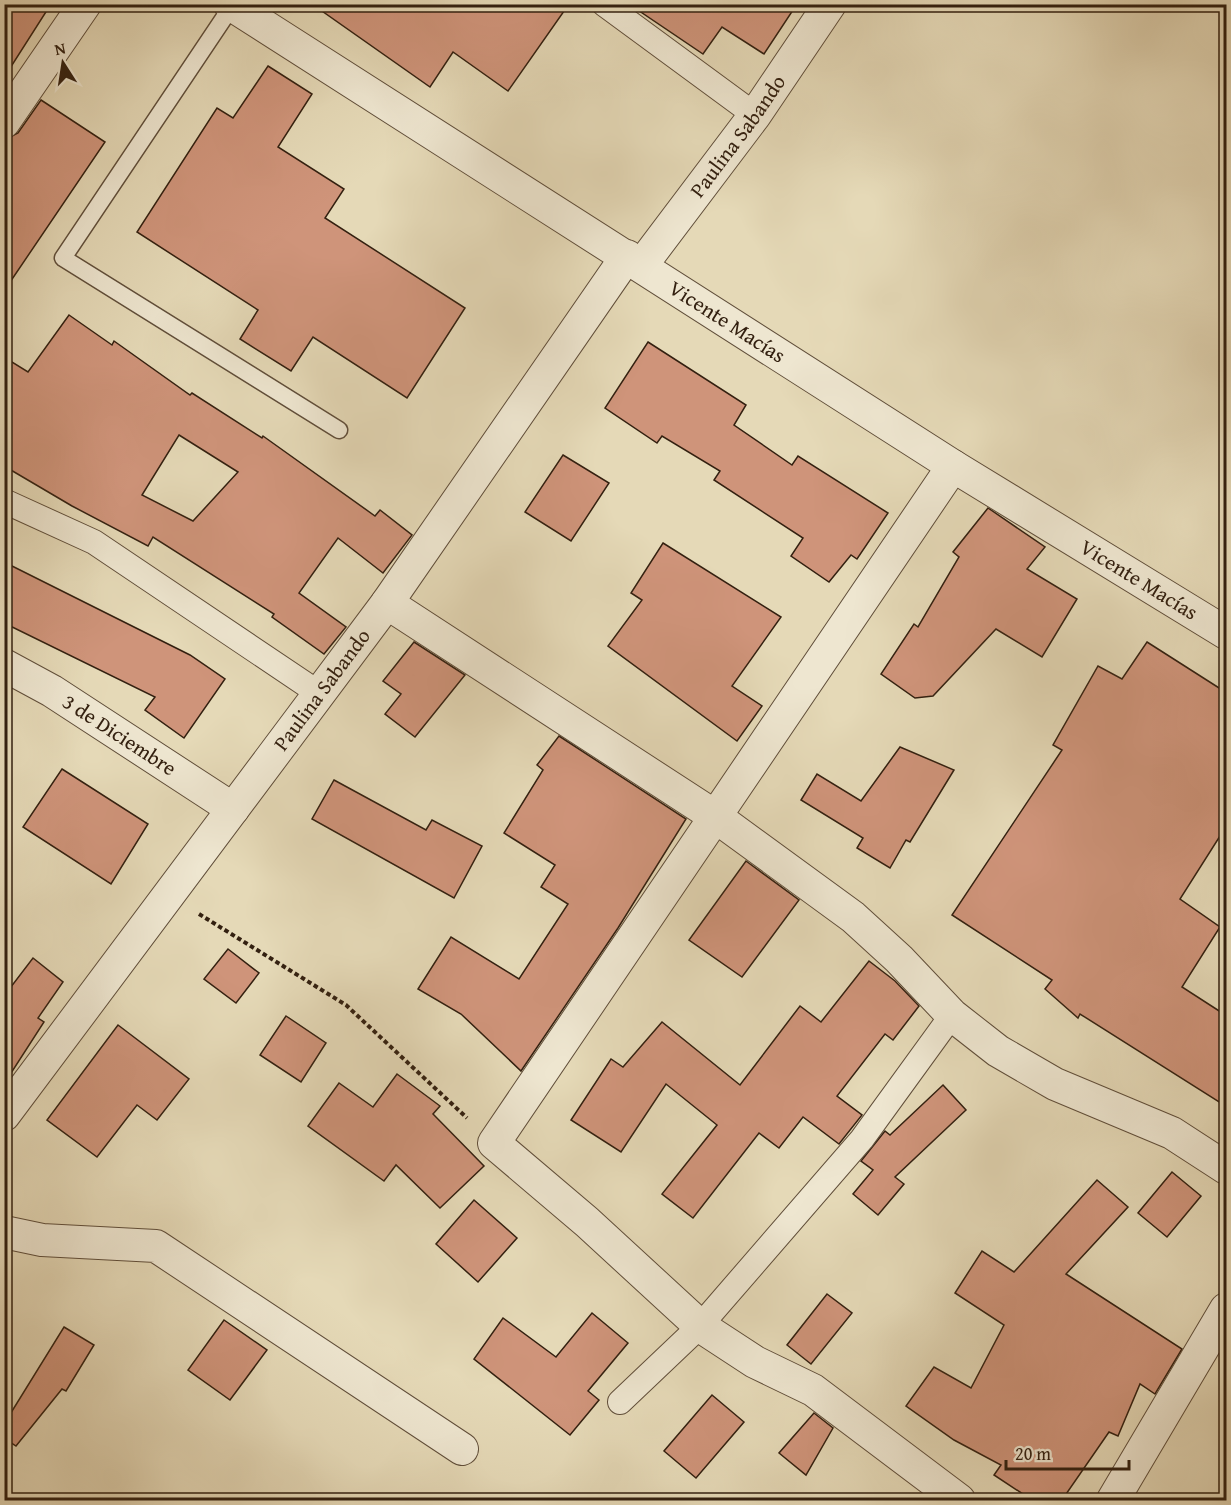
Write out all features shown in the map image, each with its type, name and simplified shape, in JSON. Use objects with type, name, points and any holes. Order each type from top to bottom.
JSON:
[{"type":"street","points":[[4,122],[85,4]]},
{"type":"street","points":[[604,4],[755,115]]},
{"type":"street","name":"Paulina Sabando","points":[[4,1115],[320,694],[634,261],[755,115],[830,4]]},
{"type":"street","name":"Vicente Macías","points":[[231,5],[953,466],[1227,633]]},
{"type":"street","points":[[953,466],[494,1143],[587,1222],[700,1326],[755,1362],[813,1390],[959,1500]]},
{"type":"street","points":[[4,501],[94,542],[320,694]]},
{"type":"street","points":[[387,603],[716,817],[853,917],[899,958],[952,1015],[998,1051],[1055,1084],[1172,1133],[1227,1168]]},
{"type":"street","name":"3 de Diciembre","points":[[4,665],[52,691],[233,809]]},
{"type":"street","points":[[620,1402],[700,1326],[862,1139],[952,1015]]},
{"type":"street","points":[[4,1232],[42,1240],[156,1246],[462,1449]]},
{"type":"street","points":[[1113,1500],[1227,1309]]},
{"type":"lane","points":[[231,5],[63,258],[339,430]]},
{"type":"path","points":[[169,896],[346,1005],[494,1143]]},
{"type":"building","points":[[4,4],[51,4],[5,76],[11,80],[4,89]]},
{"type":"building","points":[[312,4],[569,4],[508,91],[453,52],[430,87]]},
{"type":"building","points":[[629,4],[797,4],[764,54],[722,27],[703,54]]},
{"type":"building","points":[[268,66],[312,94],[278,147],[344,189],[325,218],[465,308],[407,398],[313,337],[291,371],[240,339],[258,310],[137,232],[217,108],[233,118]]},
{"type":"building","points":[[41,100],[105,142],[4,291],[4,140],[18,133]]},
{"type":"building","points":[[69,315],[112,345],[114,341],[190,395],[192,393],[262,438],[263,436],[375,516],[380,510],[412,535],[383,573],[338,538],[299,593],[346,627],[324,654],[272,617],[274,614],[153,537],[148,546],[72,506],[4,466],[4,357],[28,372]],"holes":[[[179,435],[238,472],[193,521],[142,495]]]},
{"type":"building","points":[[648,342],[746,405],[734,425],[792,465],[798,456],[888,513],[857,559],[851,555],[829,582],[791,556],[803,538],[714,480],[720,471],[662,436],[657,443],[605,408]]},
{"type":"building","points":[[563,455],[609,483],[571,541],[525,512]]},
{"type":"building","points":[[988,508],[1045,547],[1027,569],[1077,599],[1042,657],[996,629],[933,696],[915,698],[881,674],[914,624],[918,627],[959,557],[953,552]]},
{"type":"building","points":[[663,543],[781,617],[732,686],[762,706],[737,741],[608,646],[642,600],[631,593]]},
{"type":"building","points":[[4,562],[190,655],[225,679],[184,738],[145,710],[155,697],[4,623]]},
{"type":"building","points":[[414,642],[465,675],[415,737],[385,714],[401,694],[383,681]]},
{"type":"building","points":[[1147,642],[1227,693],[1227,825],[1180,899],[1220,927],[1182,987],[1227,1016],[1227,1107],[1080,1014],[1078,1018],[1045,989],[1052,980],[952,915],[1062,750],[1053,745],[1098,666],[1122,679]]},
{"type":"building","points":[[559,736],[686,819],[618,928],[521,1071],[461,1014],[418,989],[451,937],[519,979],[568,904],[541,887],[555,865],[504,833],[543,770],[537,765]]},
{"type":"building","points":[[900,747],[954,770],[910,842],[906,840],[890,868],[857,848],[863,838],[801,800],[817,774],[861,801]]},
{"type":"building","points":[[62,769],[148,824],[111,884],[23,827]]},
{"type":"building","points":[[334,780],[426,830],[432,820],[482,846],[454,898],[312,819]]},
{"type":"building","points":[[746,861],[799,900],[742,977],[689,940]]},
{"type":"building","points":[[228,949],[259,973],[236,1003],[204,979]]},
{"type":"building","points":[[33,958],[63,982],[38,1018],[44,1022],[4,1084],[4,996]]},
{"type":"building","points":[[869,961],[895,981],[919,1006],[893,1040],[885,1034],[837,1096],[862,1115],[839,1144],[803,1117],[779,1148],[759,1133],[693,1218],[662,1194],[717,1125],[666,1084],[621,1152],[571,1120],[611,1059],[623,1067],[662,1022],[740,1085],[800,1006],[821,1022]]},
{"type":"building","points":[[286,1016],[326,1043],[301,1082],[260,1055]]},
{"type":"building","points":[[118,1025],[189,1079],[157,1120],[137,1105],[97,1157],[47,1120]]},
{"type":"building","points":[[397,1074],[440,1106],[433,1114],[484,1166],[440,1208],[396,1165],[384,1181],[308,1126],[339,1083],[373,1107]]},
{"type":"building","points":[[943,1085],[966,1110],[895,1177],[904,1184],[878,1215],[853,1194],[873,1170],[861,1161],[885,1131],[890,1135]]},
{"type":"building","points":[[1172,1172],[1201,1196],[1167,1237],[1138,1213]]},
{"type":"building","points":[[1097,1180],[1128,1207],[1066,1274],[1182,1349],[1155,1394],[1140,1384],[1118,1436],[1109,1432],[1062,1500],[1032,1500],[994,1475],[1001,1465],[954,1440],[906,1406],[934,1367],[971,1388],[1004,1325],[955,1293],[982,1251],[1014,1272]]},
{"type":"building","points":[[474,1200],[517,1238],[478,1282],[436,1244]]},
{"type":"building","points":[[827,1294],[852,1313],[811,1364],[787,1345]]},
{"type":"building","points":[[592,1313],[628,1343],[588,1391],[599,1400],[570,1435],[474,1359],[503,1318],[556,1357]]},
{"type":"building","points":[[224,1320],[267,1350],[230,1400],[188,1370]]},
{"type":"building","points":[[64,1327],[94,1345],[66,1391],[62,1389],[16,1446],[4,1438],[4,1424]]},
{"type":"building","points":[[712,1395],[744,1422],[696,1478],[664,1451]]},
{"type":"building","points":[[814,1413],[833,1428],[806,1475],[779,1453]]}]
